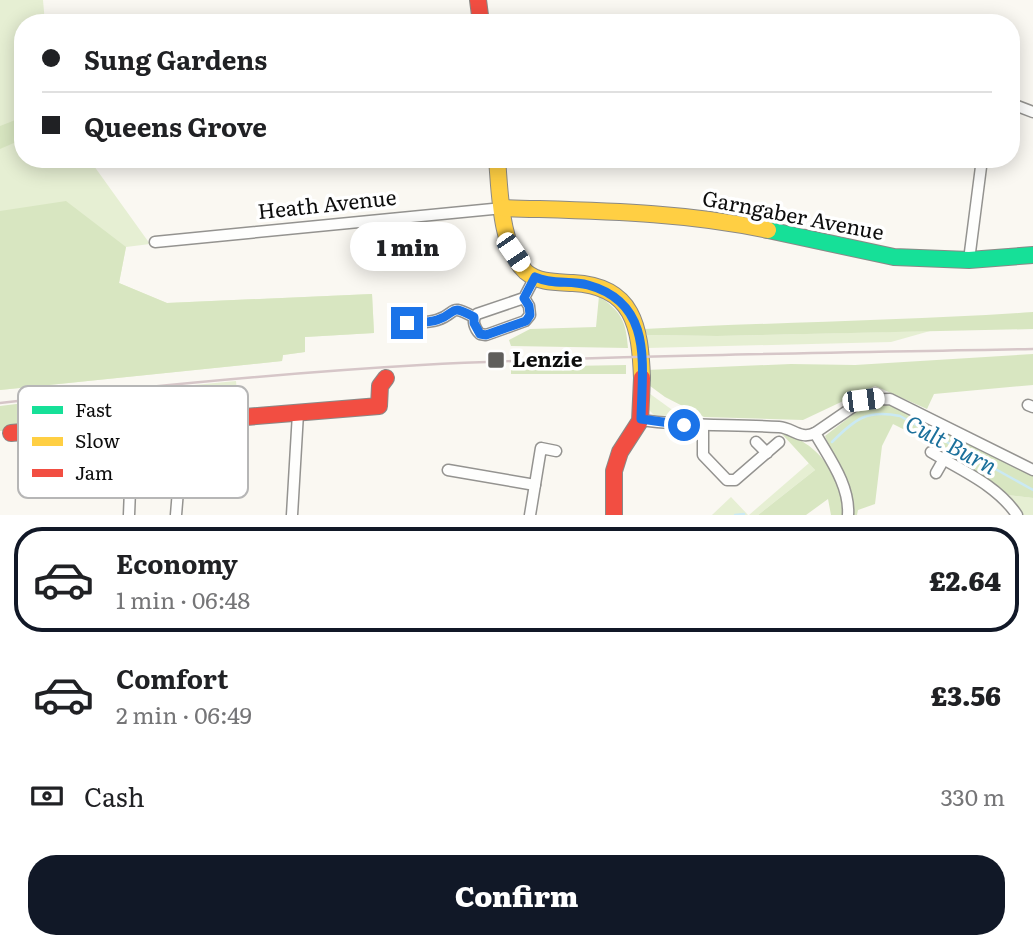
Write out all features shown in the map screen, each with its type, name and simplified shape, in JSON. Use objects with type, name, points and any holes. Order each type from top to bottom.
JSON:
[{"type":"street","points":[[497,168],[513,252],[525,271],[552,283],[579,283],[603,289],[628,307],[636,323],[640,338],[641,419],[618,457],[612,484],[614,515]]},
{"type":"street","points":[[969,260],[981,168]]},
{"type":"street","name":"Heath Avenue","points":[[155,242],[503,208]]},
{"type":"street","name":"Garngaber Avenue","points":[[503,208],[644,212],[722,220],[894,257],[969,260],[1033,255]]},
{"type":"street","points":[[474,317],[524,298],[535,277]]},
{"type":"street","points":[[474,317],[480,334],[486,335],[517,325],[526,321],[530,315],[524,298]]},
{"type":"street","points":[[407,323],[434,321],[453,310],[463,310],[474,317]]},
{"type":"street","points":[[248,417],[379,406],[380,386],[386,378]]},
{"type":"street","points":[[641,419],[665,424],[782,427],[808,436],[863,400],[890,399],[1033,470]]},
{"type":"street","points":[[292,515],[298,413]]},
{"type":"street","points":[[703,426],[702,455],[727,480],[735,480],[779,442]]},
{"type":"street","points":[[11,433],[18,432]]},
{"type":"street","points":[[815,433],[842,480],[849,502],[848,515]]},
{"type":"street","points":[[756,442],[766,453]]},
{"type":"street","points":[[530,515],[541,448],[556,451]]},
{"type":"street","points":[[932,452],[966,471],[1000,496],[1017,515]]},
{"type":"street","points":[[936,473],[944,459]]},
{"type":"street","points":[[448,470],[535,485]]},
{"type":"green space","points":[[0,0],[43,0],[44,14],[14,14],[14,168],[95,168],[150,244],[126,247],[119,283],[167,303],[372,294],[374,333],[305,337],[305,352],[283,355],[282,361],[18,386],[0,390]]},
{"type":"green space","points":[[14,121],[14,143],[0,149],[0,126]]},
{"type":"green space","points":[[66,201],[126,247],[119,283],[167,303],[372,294],[374,333],[305,337],[305,352],[283,355],[282,361],[18,386],[0,390],[0,211]]},
{"type":"green space","points":[[599,296],[613,307],[621,318],[626,330],[628,348],[511,346],[509,340],[530,329],[596,327]]},
{"type":"green space","points":[[1033,312],[1033,329],[717,336],[647,335],[644,329],[936,317]]},
{"type":"green space","points":[[930,331],[891,342],[647,348],[647,335]]},
{"type":"green space","points":[[1033,354],[1033,385],[934,394],[927,409],[875,386],[803,420],[704,417],[665,397],[646,383],[646,370],[791,364],[855,365]]},
{"type":"green space","points":[[626,365],[626,374],[511,374],[511,367]]},
{"type":"green space","points":[[236,381],[236,386],[184,386]]},
{"type":"green space","points":[[646,391],[682,417],[654,415],[647,408]]},
{"type":"green space","points":[[885,402],[1033,475],[1033,498],[1007,495],[981,475],[934,448],[929,442],[893,424],[882,446],[875,504],[858,510],[857,515],[831,515],[828,499],[806,515],[758,515],[815,470],[782,434],[806,444],[825,462],[834,458],[825,436],[865,405]]},
{"type":"green space","points":[[18,404],[18,429],[0,431],[0,406]]},
{"type":"green space","points":[[809,463],[815,470],[758,515],[749,515]]},
{"type":"green space","points":[[1007,495],[1033,498],[1033,515],[1023,515]]},
{"type":"green space","points":[[731,497],[748,515],[712,515]]},
{"type":"waterway","name":"Cult Burn","points":[[832,442],[862,418],[879,414],[900,416],[1033,490]]},
{"type":"waterway","name":"Cult Burn","points":[[735,515],[744,514]]},
{"type":"railway","points":[[158,386],[421,365],[1033,349]]},
{"type":"railway","points":[[0,403],[18,401]]},
{"type":"traffic: fast","points":[[768,230],[894,257],[969,260],[1033,255]]},
{"type":"traffic: slow","points":[[498,168],[506,234],[517,262],[526,272],[537,278],[593,286],[609,292],[621,301],[630,312],[635,326],[642,378]]},
{"type":"traffic: slow","points":[[503,208],[669,215],[768,230]]},
{"type":"traffic: jam","points":[[478,0],[480,14]]},
{"type":"traffic: jam","points":[[248,417],[379,406],[380,386],[386,378]]},
{"type":"traffic: jam","points":[[614,515],[614,471],[620,452],[640,421],[642,378]]},
{"type":"traffic: jam","points":[[11,433],[18,432]]},
{"type":"place","name":"Lenzie","points":[[496,360]]},
{"type":"route","points":[[407,323],[434,321],[453,310],[463,310],[474,317],[476,331],[486,335],[526,321],[530,315],[524,298],[535,277],[552,283],[579,283],[603,289],[628,307],[636,323],[640,338],[641,419],[684,425]]}]
